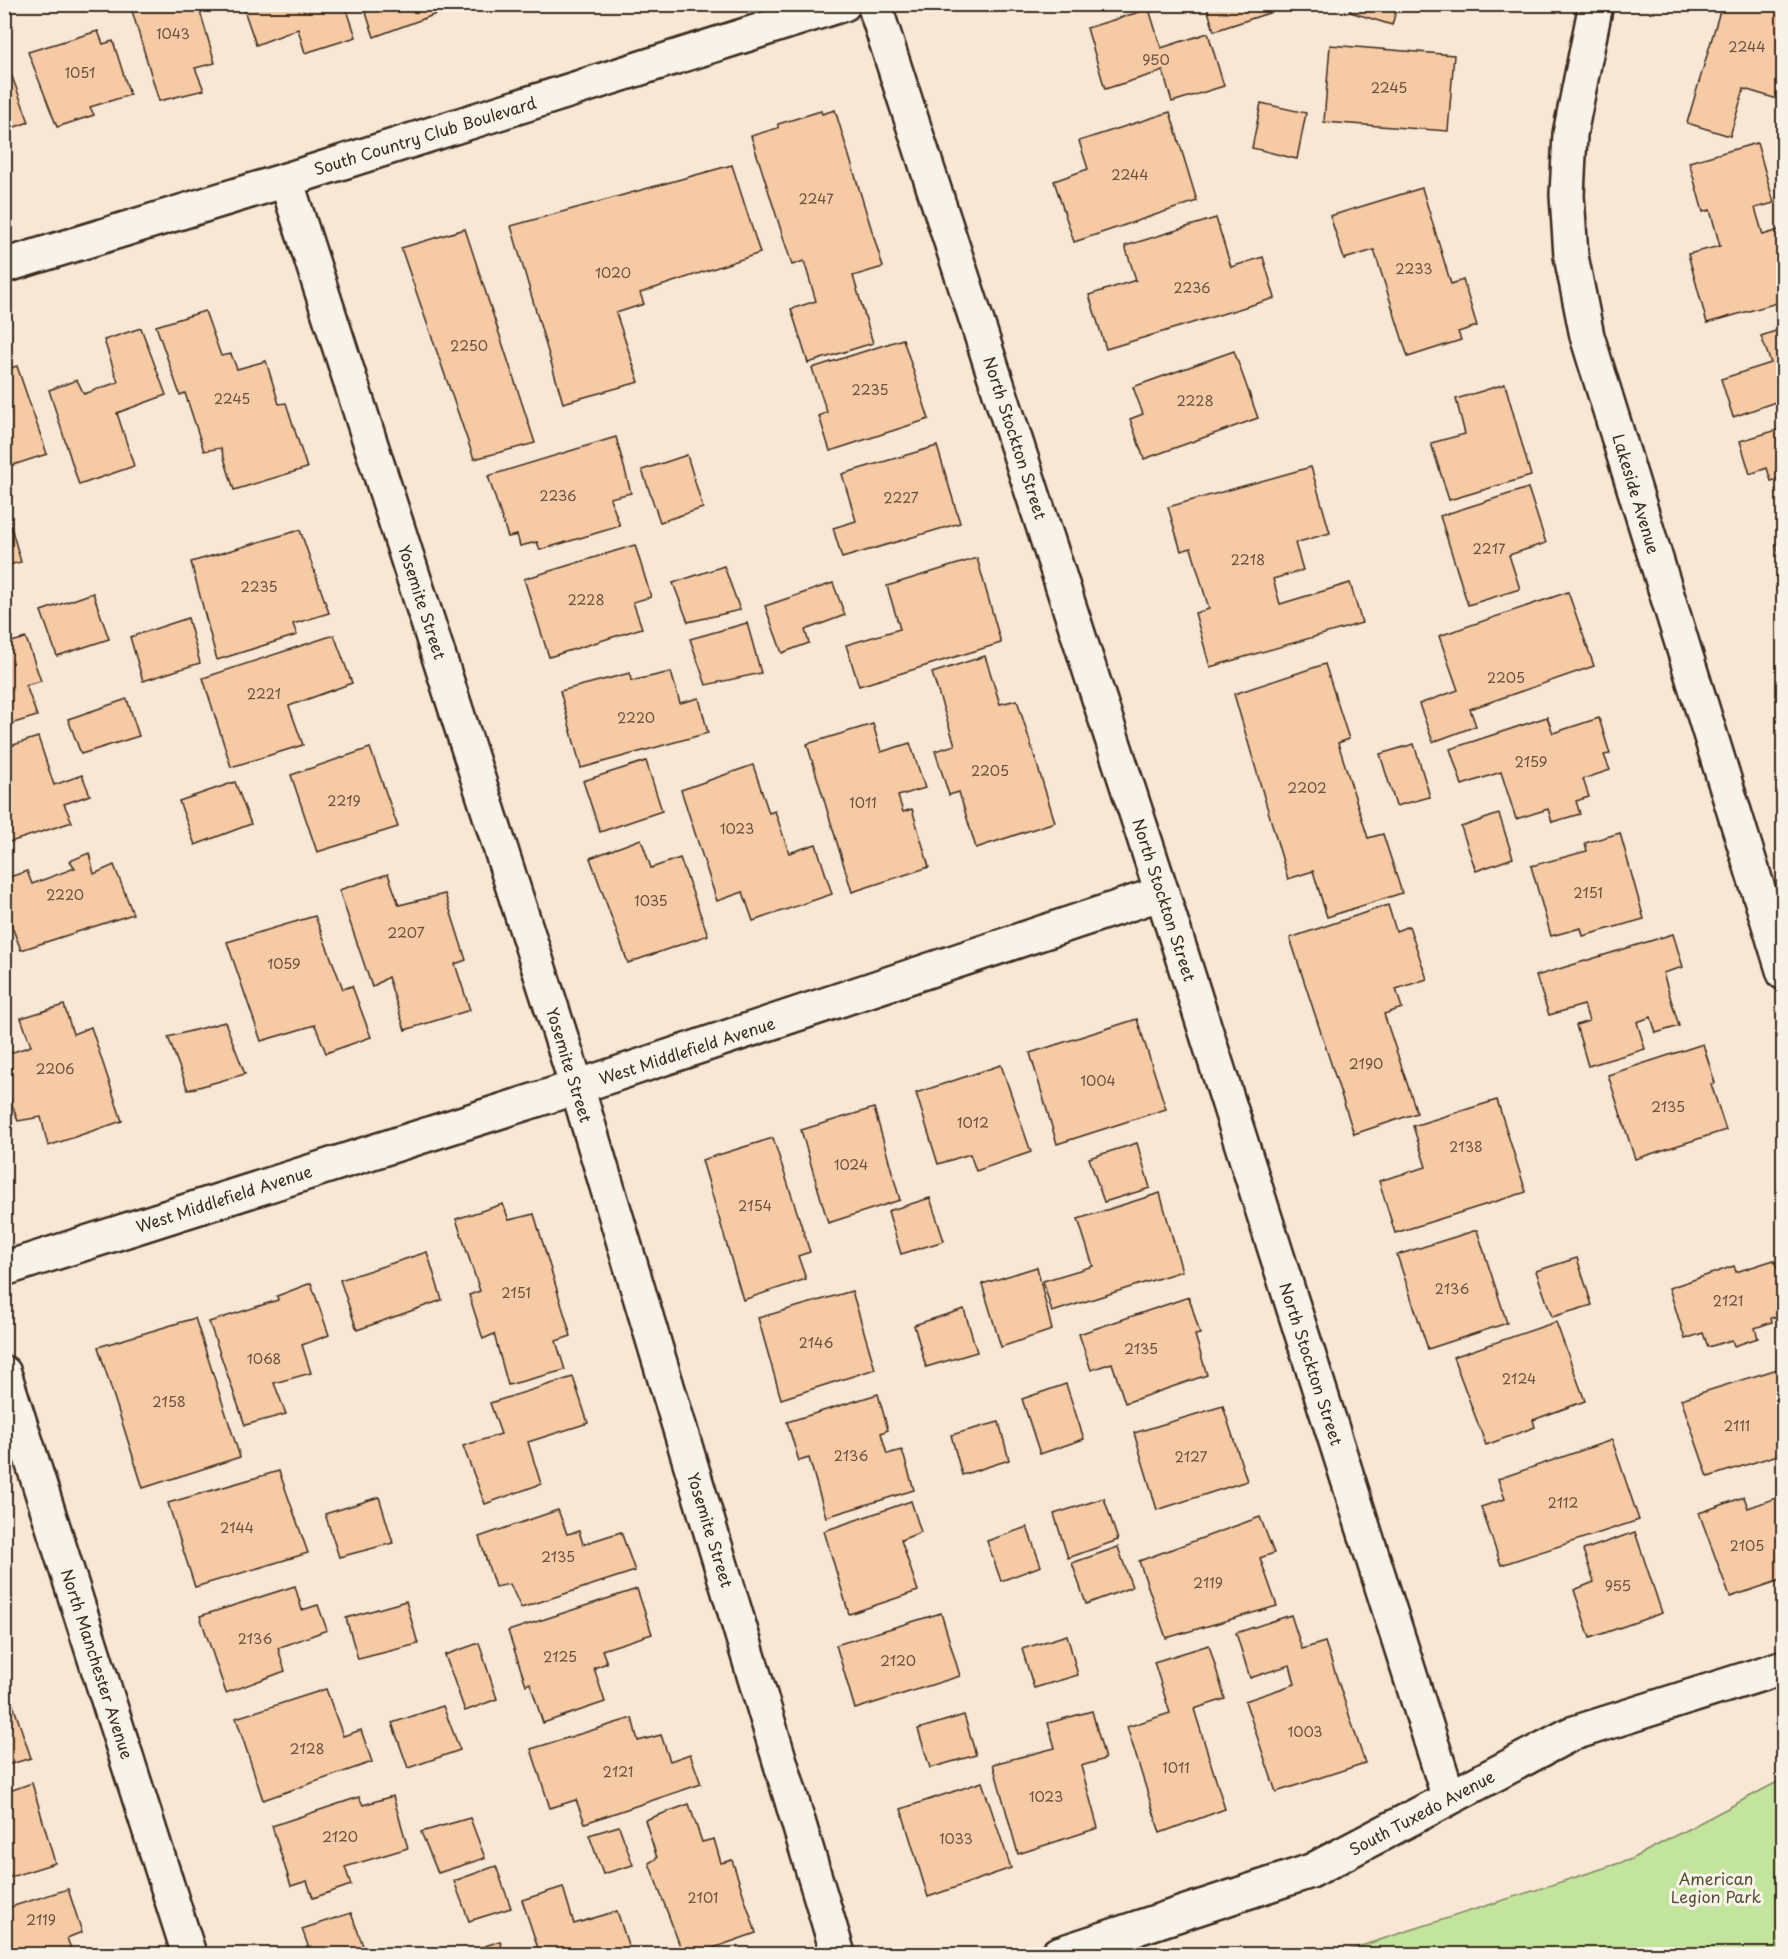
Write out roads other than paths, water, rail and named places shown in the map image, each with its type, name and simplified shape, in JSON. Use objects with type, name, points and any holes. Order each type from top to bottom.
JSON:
[{"type":"street","name":"South Country Club Boulevard","points":[[4,266],[286,180],[844,4]]},
{"type":"street","name":"North Stockton Street","points":[[874,4],[1162,893],[1449,1798]]},
{"type":"street","name":"Lakeside Avenue","points":[[1596,4],[1570,134],[1567,195],[1571,256],[1587,336],[1784,973]]},
{"type":"street","name":"Yosemite Street","points":[[286,180],[577,1087],[838,1954]]},
{"type":"street","name":"West Middlefield Avenue","points":[[4,1269],[577,1087],[1162,893]]},
{"type":"street","name":"North Manchester Avenue","points":[[4,1373],[189,1954]]},
{"type":"street","name":"South Tuxedo Avenue","points":[[1058,1954],[1311,1871],[1571,1734],[1784,1667]]},
{"type":"park label","name":"American Legion Park","points":[[1716,1888]]}]
